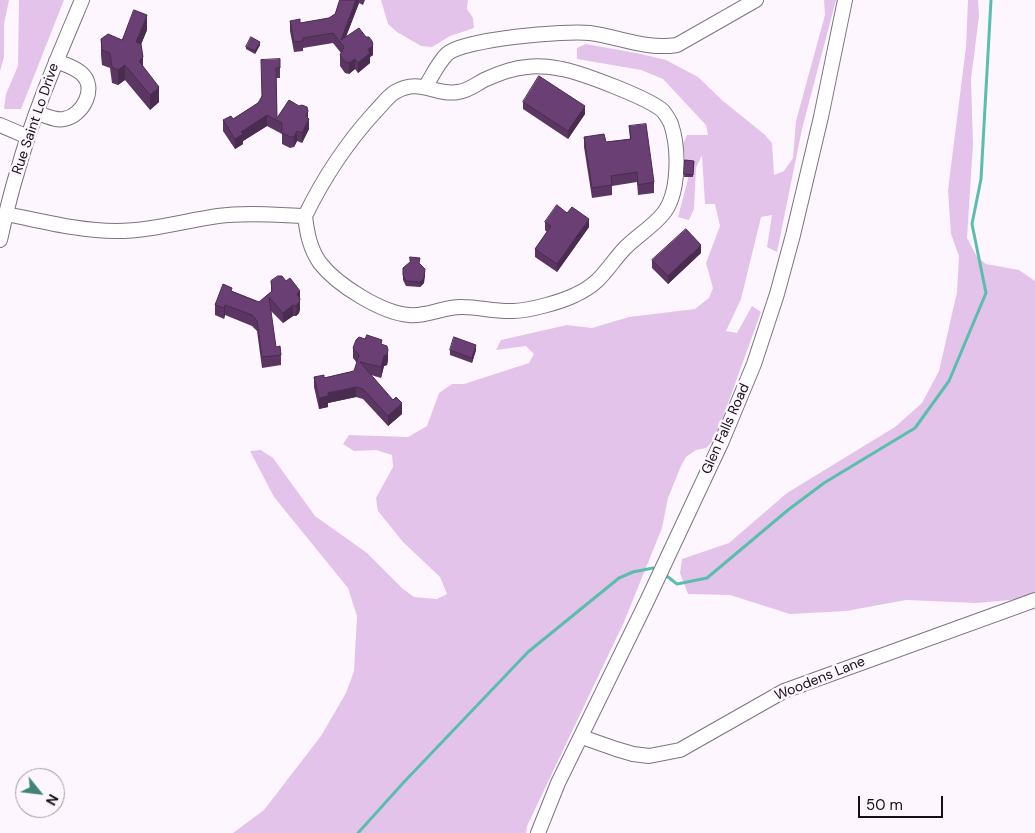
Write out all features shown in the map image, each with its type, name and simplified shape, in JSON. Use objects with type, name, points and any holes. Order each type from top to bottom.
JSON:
[{"type":"street","name":"Rue Saint Lo Drive","points":[[0,240],[28,137],[56,61],[82,0]]},
{"type":"street","points":[[426,86],[438,65],[448,54],[461,47],[477,43],[572,31],[613,37],[642,45],[663,47],[677,45],[756,0]]},
{"type":"street","name":"Glen Falls Road","points":[[538,833],[552,798],[647,601],[737,407],[764,335],[793,235],[822,117],[846,0]]},
{"type":"street","points":[[37,113],[57,119],[65,119],[80,111],[87,98],[88,85],[82,74],[56,61]]},
{"type":"street","points":[[544,66],[565,70],[622,90],[662,110],[670,120],[674,135],[676,179],[671,202],[664,214],[623,250],[602,278],[575,296],[530,308],[513,311],[462,307],[412,316],[398,314],[371,302],[331,275],[319,262],[311,247],[307,235],[305,216],[320,185],[342,151],[392,94],[404,87],[413,85],[426,86],[454,93],[468,91],[498,74],[526,67],[544,66]]},
{"type":"street","points":[[0,125],[28,137]]},
{"type":"street","points":[[6,214],[91,230],[116,231],[142,229],[220,216],[271,214],[305,216]]},
{"type":"street","name":"Woodens Lane","points":[[582,737],[616,750],[633,754],[649,756],[680,750],[784,691],[1035,600]]},
{"type":"shaded area","points":[[0,0],[9,0],[4,24],[4,57],[0,71]]},
{"type":"shaded area","points":[[19,0],[64,0],[21,109],[4,109],[6,94],[18,66]]},
{"type":"shaded area","points":[[381,0],[468,0],[467,9],[473,18],[474,28],[450,36],[432,47],[421,46],[397,32],[388,24]]},
{"type":"shaded area","points":[[824,0],[836,0],[802,129],[777,252],[767,247],[772,215],[761,217],[741,299],[726,331],[737,333],[752,306],[761,312],[715,439],[706,448],[696,450],[686,457],[681,466],[668,498],[662,528],[624,622],[527,826],[526,833],[233,833],[264,810],[321,736],[346,693],[354,671],[357,616],[348,588],[274,497],[250,451],[261,450],[273,458],[315,516],[367,553],[403,589],[414,597],[437,599],[447,594],[440,577],[403,542],[378,511],[376,498],[393,467],[392,455],[376,450],[354,451],[343,444],[349,435],[408,437],[427,426],[439,393],[452,384],[464,384],[529,363],[534,354],[526,346],[496,350],[501,340],[567,325],[592,328],[629,317],[695,309],[709,298],[713,288],[706,263],[720,226],[715,204],[705,204],[702,155],[696,168],[694,209],[689,220],[678,217],[688,179],[683,144],[687,135],[708,135],[706,125],[663,79],[641,70],[577,59],[577,48],[586,44],[641,54],[666,60],[698,77],[772,143],[774,175],[784,171],[793,158],[796,121],[825,15]]},
{"type":"shaded area","points":[[968,0],[978,0],[979,16],[971,79],[973,144],[967,238],[977,257],[986,264],[1019,270],[1035,281],[1035,605],[1022,599],[976,603],[906,600],[846,611],[790,614],[730,595],[688,594],[680,573],[682,559],[729,543],[787,493],[895,427],[922,403],[939,371],[957,292],[959,256],[951,234],[948,190],[966,47]]},
{"type":"building","points":[[340,0],[356,0],[341,40],[359,28],[372,41],[373,45],[368,49],[370,53],[358,63],[355,59],[349,63],[345,62],[340,55],[344,47],[333,33],[303,38],[303,41],[294,42],[290,21],[300,19],[300,23],[329,18],[335,14]]},
{"type":"building","points":[[134,10],[147,15],[136,42],[141,44],[143,57],[139,61],[159,87],[150,95],[125,65],[118,70],[112,67],[110,53],[102,50],[101,39],[108,34],[122,40]]},
{"type":"building","points":[[251,37],[260,42],[255,51],[246,47]]},
{"type":"building","points":[[280,59],[280,68],[276,68],[277,118],[289,100],[299,106],[307,107],[306,116],[309,119],[302,133],[297,131],[294,137],[290,137],[282,133],[282,123],[267,115],[241,132],[243,134],[235,139],[223,120],[231,116],[233,119],[258,103],[262,97],[261,60]]},
{"type":"building","points":[[539,76],[585,106],[568,131],[523,102]]},
{"type":"building","points":[[646,124],[654,182],[638,185],[637,172],[611,176],[612,185],[592,188],[584,137],[604,134],[606,142],[631,139],[629,126]]},
{"type":"building","points":[[685,160],[694,161],[693,175],[684,174]]},
{"type":"building","points":[[557,205],[567,213],[572,207],[589,219],[557,264],[535,249],[551,226],[545,222]]},
{"type":"building","points":[[686,229],[701,245],[668,276],[652,260]]},
{"type":"building","points":[[410,257],[420,258],[419,263],[425,269],[424,278],[420,282],[406,281],[403,275],[403,268],[410,262]]},
{"type":"building","points":[[278,276],[282,276],[286,281],[290,278],[300,291],[297,294],[300,299],[296,306],[293,305],[283,313],[269,297],[276,347],[280,346],[281,355],[262,357],[257,321],[252,315],[225,305],[224,308],[215,305],[223,284],[232,288],[231,291],[259,302],[272,291],[271,281]]},
{"type":"building","points":[[367,335],[382,340],[381,344],[387,346],[387,355],[384,356],[381,367],[360,362],[393,400],[396,397],[402,403],[388,416],[363,389],[356,387],[328,393],[328,396],[319,398],[314,377],[324,375],[324,378],[354,371],[359,355],[353,348],[359,337],[365,339]]},
{"type":"building","points":[[454,337],[476,345],[472,358],[450,350]]},
{"type":"waterway","points":[[663,573],[677,584],[707,578],[788,510],[824,483],[915,428],[949,381],[986,293],[972,224],[981,179],[991,0]]},
{"type":"waterway","points":[[358,833],[528,652],[619,578],[633,572],[653,568],[657,570]]}]
